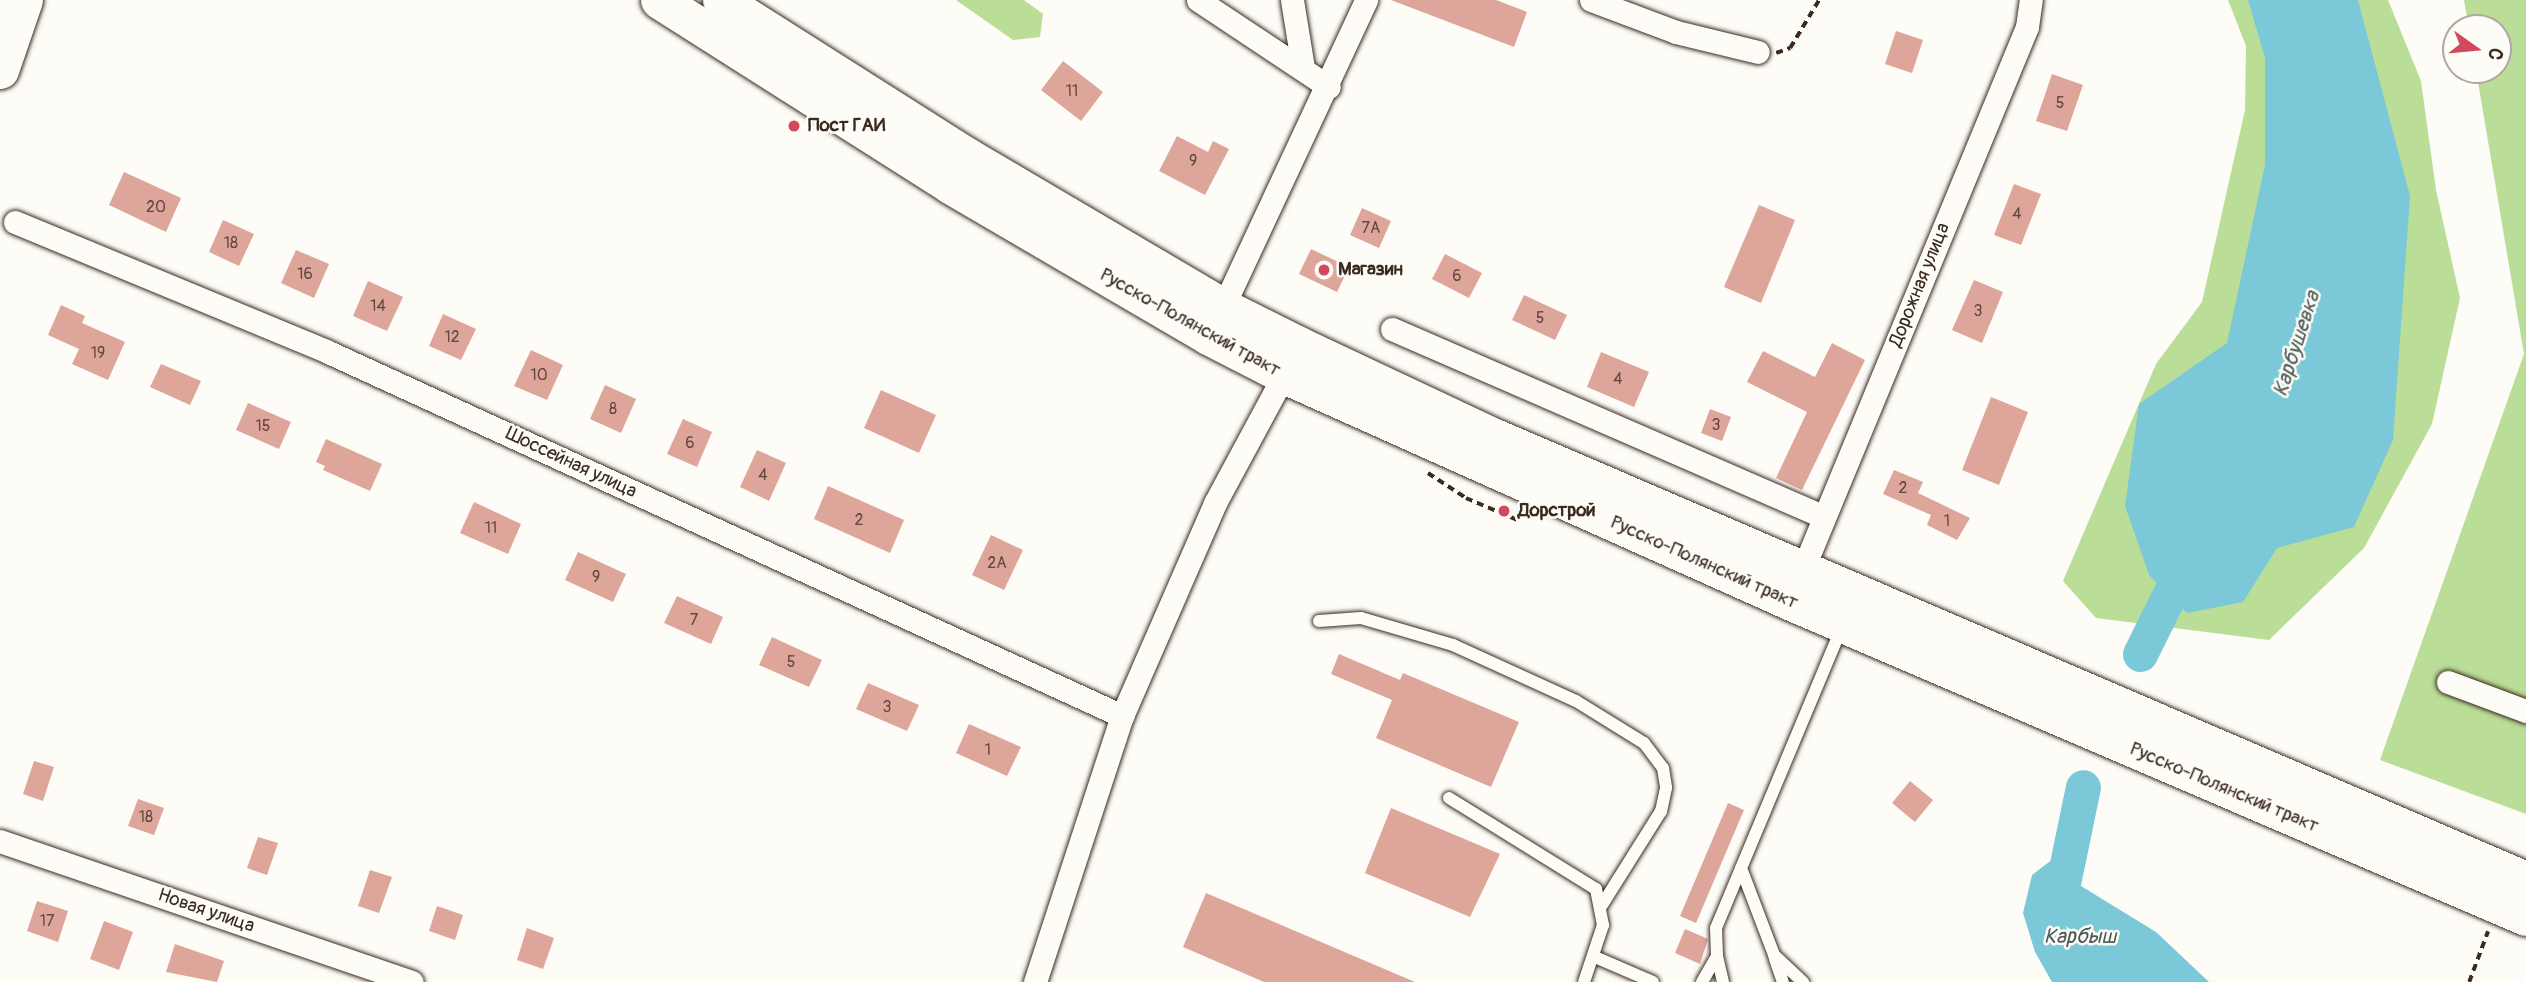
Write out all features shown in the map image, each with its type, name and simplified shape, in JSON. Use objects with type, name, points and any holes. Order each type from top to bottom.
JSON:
[{"type":"highway","points":[[0,24],[7,0]]},
{"type":"main road","points":[[0,69],[24,0]]},
{"type":"main road","name":"Русско-Полянский тракт","points":[[659,0],[950,185],[1284,375],[1843,624],[2522,903]]},
{"type":"main road","name":"Русско-Полянский тракт","points":[[721,0],[967,156],[1223,307],[1497,438],[1803,569],[2522,903]]},
{"type":"street","points":[[1198,0],[1329,87]]},
{"type":"street","points":[[1292,0],[1303,68]]},
{"type":"street","points":[[1223,307],[1268,202],[1329,87],[1366,0]]},
{"type":"street","points":[[1591,0],[1676,32],[1758,52]]},
{"type":"street","name":"Дорожная улица","points":[[1803,569],[2027,27],[2032,0]]},
{"type":"street","name":"Шоссейная улица","points":[[15,222],[326,351],[1122,716]]},
{"type":"street","points":[[1392,329],[1824,517]]},
{"type":"street","points":[[1035,982],[1122,716],[1215,503],[1284,375]]},
{"type":"street","points":[[2448,682],[2526,711]]},
{"type":"street","name":"Новая улица","points":[[0,841],[411,982]]},
{"type":"lane","points":[[1319,621],[1361,618],[1453,645],[1576,701],[1644,743],[1663,768],[1666,788],[1661,811],[1602,905],[1595,957],[1584,982]]},
{"type":"lane","points":[[1723,982],[1717,956],[1716,928],[1843,624]]},
{"type":"lane","points":[[1448,799],[1579,877],[1596,889],[1602,905]]},
{"type":"lane","points":[[1741,868],[1783,982]]},
{"type":"lane","points":[[1774,955],[1803,982]]},
{"type":"lane","points":[[1702,982],[1717,956]]},
{"type":"lane","points":[[1595,957],[1653,982]]},
{"type":"path","points":[[1758,52],[1790,48],[1819,0]]},
{"type":"path","points":[[1428,473],[1466,498],[1520,521]]},
{"type":"path","points":[[2469,982],[2484,933],[2522,903]]},
{"type":"green space","points":[[956,0],[1024,0],[1043,14],[1040,37],[1013,40]]},
{"type":"green space","points":[[2228,0],[2388,0],[2421,81],[2436,190],[2460,298],[2432,424],[2364,548],[2269,640],[2096,618],[2063,581],[2156,364],[2202,302],[2245,110],[2246,46]]},
{"type":"green space","points":[[2464,0],[2526,0],[2526,814],[2380,760],[2524,354],[2478,84],[2512,84],[2512,14],[2466,14]]},
{"type":"water","points":[[2248,0],[2358,0],[2410,196],[2393,440],[2354,527],[2277,548],[2243,602],[2187,613],[2149,575],[2125,506],[2139,404],[2227,343],[2265,165],[2265,58]]},
{"type":"water","name":"Карбыш","points":[[2074,843],[2081,886],[2156,932],[2209,982],[2052,982],[2035,952],[2023,913],[2032,875]]},
{"type":"building","points":[[1391,0],[1496,0],[1527,12],[1514,47]]},
{"type":"building","points":[[1896,31],[1923,40],[1912,73],[1885,64]]},
{"type":"building","points":[[1063,61],[1103,92],[1081,121],[1041,90]]},
{"type":"building","points":[[2052,74],[2083,85],[2067,131],[2036,121]]},
{"type":"building","points":[[1177,136],[1208,152],[1213,141],[1229,149],[1205,195],[1159,171]]},
{"type":"building","points":[[124,172],[181,198],[166,232],[109,205]]},
{"type":"building","points":[[2014,184],[2041,194],[2021,245],[1994,235]]},
{"type":"building","points":[[1759,205],[1795,220],[1761,303],[1724,287]]},
{"type":"building","points":[[1362,208],[1391,221],[1379,248],[1350,235]]},
{"type":"building","points":[[223,220],[254,234],[239,266],[209,252]]},
{"type":"building","name":"Магазин","points":[[1311,249],[1349,267],[1337,292],[1299,274]]},
{"type":"building","points":[[296,250],[329,264],[314,298],[281,283]]},
{"type":"building","points":[[1445,254],[1482,273],[1469,298],[1432,279]]},
{"type":"building","points":[[1974,280],[2003,292],[1982,343],[1952,330]]},
{"type":"building","points":[[368,281],[403,297],[387,331],[353,316]]},
{"type":"building","points":[[1524,295],[1567,315],[1555,340],[1512,320]]},
{"type":"building","points":[[61,305],[85,316],[82,323],[125,342],[108,380],[72,364],[79,349],[48,335]]},
{"type":"building","points":[[443,314],[476,329],[461,360],[429,346]]},
{"type":"building","points":[[1832,343],[1865,360],[1802,490],[1776,478],[1807,412],[1747,382],[1763,351],[1815,377]]},
{"type":"building","points":[[531,350],[563,365],[547,400],[514,386]]},
{"type":"building","points":[[1601,352],[1649,372],[1634,407],[1587,387]]},
{"type":"building","points":[[161,364],[201,381],[190,405],[150,387]]},
{"type":"building","points":[[605,385],[636,399],[621,433],[590,419]]},
{"type":"building","points":[[881,390],[936,415],[919,453],[864,428]]},
{"type":"building","points":[[1991,397],[2028,412],[1999,485],[1962,470]]},
{"type":"building","points":[[248,403],[291,422],[279,449],[236,430]]},
{"type":"building","points":[[1710,409],[1731,417],[1722,441],[1701,433]]},
{"type":"building","points":[[683,419],[712,432],[697,467],[667,454]]},
{"type":"building","points":[[326,439],[382,464],[370,491],[323,470],[325,466],[316,462]]},
{"type":"building","points":[[757,450],[786,463],[769,501],[740,487]]},
{"type":"building","points":[[1894,470],[1923,482],[1918,493],[1970,518],[1957,540],[1927,525],[1931,515],[1883,494]]},
{"type":"building","points":[[828,486],[904,520],[890,553],[814,519]]},
{"type":"building","points":[[474,502],[521,524],[508,554],[460,533]]},
{"type":"building","points":[[991,535],[1023,550],[1004,590],[972,575]]},
{"type":"building","points":[[578,552],[626,574],[613,602],[565,580]]},
{"type":"building","points":[[677,596],[723,617],[711,644],[664,623]]},
{"type":"building","points":[[772,637],[822,660],[809,687],[759,665]]},
{"type":"building","points":[[1339,654],[1400,680],[1403,673],[1519,722],[1491,787],[1376,738],[1392,700],[1331,674]]},
{"type":"building","points":[[868,683],[919,705],[907,731],[856,709]]},
{"type":"building","points":[[969,724],[1021,747],[1007,776],[956,753]]},
{"type":"building","points":[[34,761],[54,767],[43,801],[23,794]]},
{"type":"building","points":[[1910,781],[1933,800],[1915,822],[1892,803]]},
{"type":"building","points":[[138,799],[164,808],[154,835],[128,826]]},
{"type":"building","points":[[1728,803],[1744,810],[1696,923],[1680,916]]},
{"type":"building","points":[[1391,808],[1500,854],[1470,917],[1365,873]]},
{"type":"building","points":[[258,837],[278,843],[267,875],[247,868]]},
{"type":"building","points":[[370,870],[392,877],[379,913],[358,906]]},
{"type":"building","points":[[1206,893],[1415,982],[1264,982],[1183,947]]},
{"type":"building","points":[[37,901],[68,911],[58,942],[27,931]]},
{"type":"building","points":[[437,906],[463,915],[455,940],[429,931]]},
{"type":"building","points":[[104,921],[133,932],[119,970],[90,959]]},
{"type":"building","points":[[527,928],[554,938],[543,969],[517,960]]},
{"type":"building","points":[[1685,929],[1708,939],[1700,964],[1675,953]]},
{"type":"building","points":[[175,944],[224,961],[217,982],[166,972]]},
{"type":"waterway","name":"Карбушевка","points":[[2140,654],[2191,551]]},
{"type":"waterway","name":"Карбушевка","points":[[2061,893],[2083,787]]},
{"type":"place","name":"Пост ГАИ","points":[[794,126]]},
{"type":"place","name":"Магазин","points":[[1324,270]]},
{"type":"place","name":"Дорстрой","points":[[1504,511]]}]
